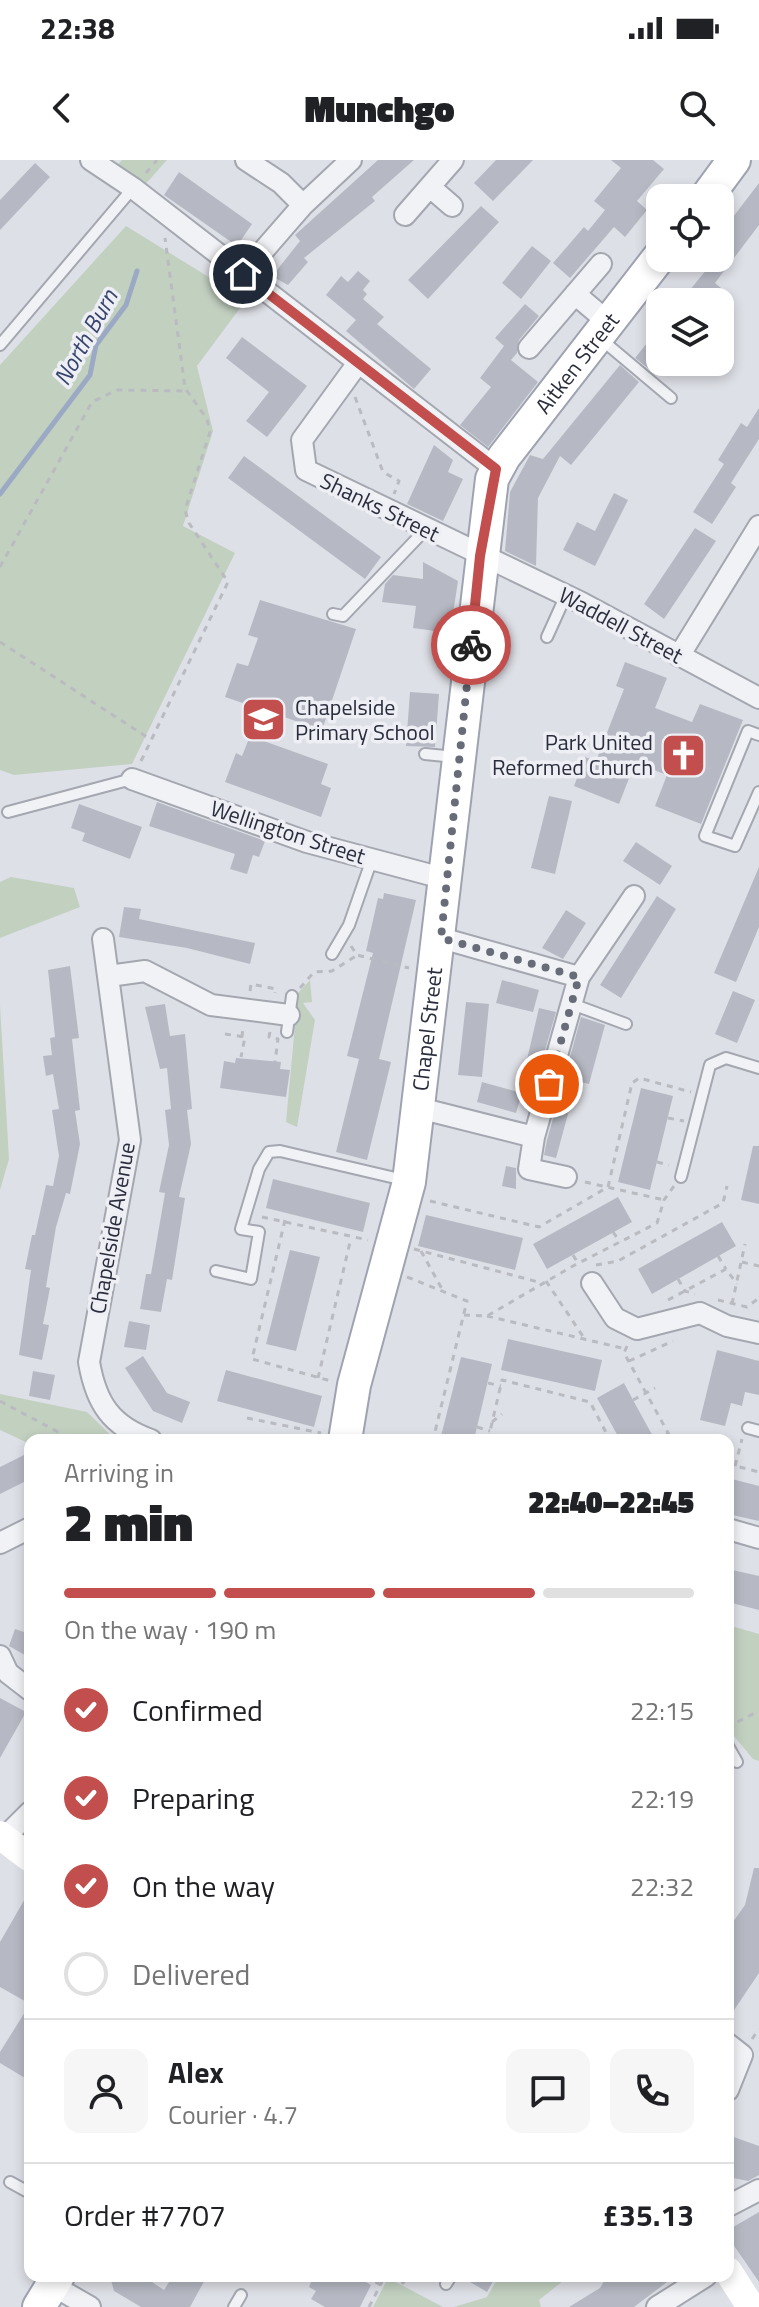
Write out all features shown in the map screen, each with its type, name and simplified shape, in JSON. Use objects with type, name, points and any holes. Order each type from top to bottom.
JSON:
[{"type":"main road","points":[[716,184],[734,160]]},
{"type":"main road","name":"Aitken Street","points":[[496,469],[647,272]]},
{"type":"main road","name":"Chapel Street","points":[[338,1434],[354,1385],[406,1260],[401,1220],[409,1182],[441,938],[480,556],[496,469]]},
{"type":"main road","points":[[2,1836],[24,1853]]},
{"type":"main road","points":[[734,2280],[751,2307]]},
{"type":"street","points":[[91,160],[133,188],[496,469]]},
{"type":"street","points":[[246,160],[281,183],[303,205]]},
{"type":"street","points":[[243,274],[303,205],[351,160]]},
{"type":"street","points":[[405,215],[453,160]]},
{"type":"street","points":[[430,187],[452,206]]},
{"type":"street","points":[[529,348],[601,264]]},
{"type":"street","points":[[575,294],[602,329]]},
{"type":"street","name":"Shanks Street","points":[[358,363],[302,440],[306,470],[480,556]]},
{"type":"street","points":[[679,656],[759,526]]},
{"type":"street","name":"Waddell Street","points":[[480,556],[566,595],[759,698]]},
{"type":"street","name":"Wellington Street","points":[[132,779],[307,842],[446,879]]},
{"type":"street","points":[[566,1177],[529,1169],[534,1137],[579,977],[634,896]]},
{"type":"street","points":[[441,938],[579,977]]},
{"type":"street","name":"Chapelside Avenue","points":[[103,939],[130,1140],[89,1362],[94,1392],[105,1410],[117,1424],[138,1434]]},
{"type":"street","points":[[109,976],[145,971],[211,1005],[289,1014]]},
{"type":"street","points":[[419,1108],[534,1137]]},
{"type":"street","points":[[592,1283],[615,1318],[637,1329],[700,1313],[727,1326],[759,1333]]},
{"type":"street","points":[[0,1543],[24,1531]]},
{"type":"street","points":[[734,1531],[759,1538]]},
{"type":"street","points":[[0,1657],[8,1673],[24,1685]]},
{"type":"street","points":[[2,1836],[24,1817]]},
{"type":"street","points":[[734,2049],[742,2055],[734,2075]]},
{"type":"street","points":[[734,2203],[759,2190]]},
{"type":"street","points":[[657,2307],[697,2282]]},
{"type":"street","points":[[50,2289],[90,2307]]},
{"type":"lane","points":[[0,345],[133,188]]},
{"type":"lane","points":[[602,329],[671,398]]},
{"type":"lane","points":[[333,614],[343,616],[426,529]]},
{"type":"lane","points":[[547,637],[566,595]]},
{"type":"lane","points":[[759,735],[748,731],[705,836],[735,846],[759,792]]},
{"type":"lane","points":[[425,754],[459,757]]},
{"type":"lane","points":[[8,812],[132,779]]},
{"type":"lane","points":[[332,954],[349,925],[372,859]]},
{"type":"lane","points":[[572,1004],[626,1024]]},
{"type":"lane","points":[[681,1177],[710,1065],[726,1058],[759,1068]]},
{"type":"lane","points":[[216,1271],[251,1279],[259,1232],[241,1229],[259,1169],[269,1152],[280,1151],[409,1182]]},
{"type":"lane","points":[[734,1757],[737,1762]]},
{"type":"lane","points":[[10,2182],[24,2190]]},
{"type":"lane","points":[[234,2307],[241,2295]]},
{"type":"path","points":[[132,779],[228,582],[189,523],[185,510],[210,432],[207,419],[186,391],[161,210]]},
{"type":"path","points":[[345,380],[351,387],[383,472],[399,481],[387,510]]},
{"type":"path","points":[[0,567],[92,402],[117,390],[186,391]]},
{"type":"path","points":[[0,642],[150,739]]},
{"type":"path","points":[[289,1014],[314,972],[332,971],[357,955],[436,974]]},
{"type":"path","points":[[225,1034],[245,1037],[241,1057]]},
{"type":"path","points":[[566,1177],[664,1200]]},
{"type":"path","points":[[487,1316],[578,1263],[657,1223],[664,1200],[681,1177]]},
{"type":"path","points":[[573,1266],[618,1261],[723,1203],[727,1186]]},
{"type":"path","points":[[246,1215],[285,1220],[377,1242],[375,1247],[406,1260],[442,1289],[467,1301],[434,1434]]},
{"type":"path","points":[[285,1220],[252,1359],[354,1385]]},
{"type":"path","points":[[401,1220],[419,1222],[413,1249],[406,1260]]},
{"type":"path","points":[[613,1232],[620,1242]]},
{"type":"path","points":[[318,1378],[352,1237]]},
{"type":"path","points":[[732,1304],[745,1244]]},
{"type":"path","points":[[406,1260],[445,1255],[544,1282],[586,1341]]},
{"type":"path","points":[[573,1255],[578,1263]]},
{"type":"path","points":[[718,1256],[737,1284]]},
{"type":"path","points":[[406,1260],[442,1289]]},
{"type":"path","points":[[742,1262],[759,1266]]},
{"type":"path","points":[[662,1304],[726,1269]]},
{"type":"path","points":[[678,1279],[685,1291],[697,1294]]},
{"type":"path","points":[[709,1297],[747,1307],[759,1298]]},
{"type":"path","points":[[464,1315],[487,1316],[626,1349]]},
{"type":"path","points":[[637,1329],[626,1349],[629,1361],[668,1433]]},
{"type":"path","points":[[629,1361],[680,1337]]},
{"type":"path","points":[[489,1434],[502,1380],[590,1402],[607,1434]]},
{"type":"path","points":[[488,1383],[501,1386]]},
{"type":"path","points":[[633,1400],[655,1388]]},
{"type":"path","points":[[0,1401],[62,1434]]},
{"type":"path","points":[[492,1422],[502,1414]]},
{"type":"path","points":[[247,1418],[319,1434]]},
{"type":"path","points":[[477,1427],[490,1431]]},
{"type":"path","points":[[753,1430],[735,1466],[759,1472]]},
{"type":"path","points":[[734,1726],[759,1711]]},
{"type":"path","points":[[376,2282],[381,2285]]},
{"type":"path","points":[[369,2307],[382,2282]]},
{"type":"green space","points":[[122,160],[167,160],[143,187],[115,167]]},
{"type":"green space","points":[[126,226],[246,300],[197,366],[213,431],[183,526],[235,553],[132,764],[14,775],[0,770],[0,365]]},
{"type":"green space","points":[[11,877],[74,888],[80,907],[0,938],[0,882]]},
{"type":"green space","points":[[310,980],[312,1002],[303,1003],[315,1020],[297,1127],[286,1122],[298,993]]},
{"type":"green space","points":[[0,1005],[9,1159],[0,1190]]},
{"type":"green space","points":[[0,1394],[87,1412],[110,1434],[24,1434],[24,1441],[0,1430]]},
{"type":"green space","points":[[734,1627],[759,1634],[759,1761],[753,1759],[734,1736]]},
{"type":"green space","points":[[386,2282],[396,2282],[443,2307],[373,2307]]},
{"type":"green space","points":[[496,2282],[562,2282],[539,2300],[541,2307],[454,2307],[487,2297]]},
{"type":"building","points":[[378,160],[414,160],[372,197],[375,201],[304,258],[308,262],[288,285],[277,279],[273,275],[300,241],[295,235]]},
{"type":"building","points":[[496,160],[533,160],[493,201],[474,183]]},
{"type":"building","points":[[611,160],[653,160],[664,169],[651,184],[646,184],[646,190],[637,201],[646,211],[625,237],[614,227],[570,278],[553,263],[584,227],[588,231],[605,210],[594,201],[621,168]]},
{"type":"building","points":[[35,163],[50,177],[0,230],[0,200]]},
{"type":"building","points":[[179,172],[252,224],[237,246],[164,195]]},
{"type":"building","points":[[759,183],[759,225],[734,258],[734,216]]},
{"type":"building","points":[[481,206],[499,222],[428,299],[408,280]]},
{"type":"building","points":[[532,246],[551,261],[521,299],[502,283]]},
{"type":"building","points":[[358,271],[370,281],[363,290],[367,294],[363,299],[384,317],[377,324],[431,369],[414,389],[346,331],[356,320],[326,295],[341,276],[348,282]]},
{"type":"building","points":[[705,272],[723,272],[715,283],[721,288],[691,288]]},
{"type":"building","points":[[525,304],[539,316],[519,340],[517,353],[511,360],[538,382],[488,447],[460,425],[491,387],[480,378],[504,346],[495,338]]},
{"type":"building","points":[[242,337],[307,386],[267,437],[246,421],[269,392],[226,358]]},
{"type":"building","points":[[646,344],[646,367],[635,358]]},
{"type":"building","points":[[620,365],[639,382],[571,465],[560,456],[538,498],[536,566],[505,551],[510,492],[530,455],[543,459]]},
{"type":"building","points":[[759,408],[759,439],[731,483],[736,487],[712,524],[693,512],[724,464],[718,460],[741,423],[747,427]]},
{"type":"building","points":[[434,445],[453,460],[448,472],[463,479],[443,521],[407,504]]},
{"type":"building","points":[[244,456],[381,557],[365,579],[228,478]]},
{"type":"building","points":[[614,493],[628,500],[595,566],[563,550],[577,522],[595,531]]},
{"type":"building","points":[[695,528],[716,541],[664,619],[644,604]]},
{"type":"building","points":[[423,562],[458,581],[450,633],[413,628],[416,606],[382,602],[385,584],[393,575],[423,579]]},
{"type":"building","points":[[260,600],[356,629],[322,730],[225,697],[237,663],[248,666],[258,638],[248,635]]},
{"type":"building","points":[[625,662],[667,678],[655,708],[692,722],[700,704],[743,720],[701,824],[655,806],[667,775],[635,763],[619,804],[574,786],[585,757],[596,761],[624,689],[616,686]]},
{"type":"building","points":[[410,692],[439,694],[435,747],[406,746]]},
{"type":"building","points":[[250,736],[328,764],[321,784],[331,788],[321,817],[225,782],[236,753],[242,756]]},
{"type":"building","points":[[549,796],[572,801],[555,874],[531,868]]},
{"type":"building","points":[[157,802],[265,841],[259,857],[253,855],[247,874],[230,869],[235,854],[149,826]]},
{"type":"building","points":[[79,804],[142,827],[130,859],[82,841],[85,833],[71,828]]},
{"type":"building","points":[[636,842],[672,866],[660,885],[623,861]]},
{"type":"building","points":[[759,867],[759,927],[736,982],[714,973]]},
{"type":"building","points":[[384,893],[416,900],[379,1059],[391,1062],[367,1160],[336,1152],[359,1059],[347,1056],[373,953],[366,951],[378,898],[383,899]]},
{"type":"building","points":[[657,896],[676,909],[621,998],[600,985]]},
{"type":"building","points":[[124,907],[141,909],[139,919],[255,943],[250,964],[187,948],[119,937]]},
{"type":"building","points":[[566,910],[586,923],[563,959],[542,948]]},
{"type":"building","points":[[70,966],[79,1038],[72,1039],[80,1110],[75,1111],[80,1144],[70,1194],[66,1193],[56,1227],[46,1287],[50,1288],[43,1324],[49,1325],[42,1360],[19,1355],[31,1270],[25,1269],[46,1185],[53,1186],[59,1156],[52,1110],[59,1109],[53,1074],[46,1076],[43,1056],[52,1055],[50,1038],[55,1037],[48,970]]},
{"type":"building","points":[[502,980],[539,990],[533,1012],[496,1003]]},
{"type":"building","points":[[733,991],[755,1000],[737,1043],[715,1034]]},
{"type":"building","points":[[466,1002],[489,1004],[482,1077],[458,1075]]},
{"type":"building","points":[[165,1004],[170,1036],[185,1034],[192,1109],[187,1110],[191,1144],[179,1197],[185,1198],[172,1280],[167,1279],[161,1312],[140,1309],[146,1274],[151,1274],[165,1193],[159,1192],[169,1145],[165,1110],[171,1109],[167,1068],[160,1069],[145,1007]]},
{"type":"building","points":[[539,1008],[556,1012],[535,1085],[522,1081]]},
{"type":"building","points":[[581,1017],[605,1025],[589,1084],[577,1081],[556,1158],[544,1155]]},
{"type":"building","points":[[236,1058],[281,1062],[280,1069],[290,1070],[286,1097],[220,1088],[224,1061],[235,1063]]},
{"type":"building","points":[[482,1082],[522,1093],[516,1113],[477,1102]]},
{"type":"building","points":[[641,1088],[673,1096],[650,1190],[618,1182]]},
{"type":"building","points":[[753,1146],[759,1146],[759,1204],[741,1200]]},
{"type":"building","points":[[506,1166],[516,1168],[516,1189],[502,1186]]},
{"type":"building","points":[[273,1179],[370,1203],[363,1232],[266,1208]]},
{"type":"building","points":[[618,1197],[632,1222],[547,1269],[533,1244]]},
{"type":"building","points":[[426,1215],[523,1238],[515,1270],[418,1246]]},
{"type":"building","points":[[722,1222],[736,1246],[652,1294],[638,1269]]},
{"type":"building","points":[[290,1250],[320,1257],[296,1351],[266,1344]]},
{"type":"building","points":[[129,1321],[150,1325],[146,1350],[124,1347]]},
{"type":"building","points":[[508,1339],[602,1360],[595,1391],[501,1370]]},
{"type":"building","points":[[717,1350],[759,1361],[759,1395],[745,1392],[742,1406],[731,1403],[725,1426],[700,1420]]},
{"type":"building","points":[[143,1356],[167,1393],[190,1402],[182,1423],[153,1411],[125,1368]]},
{"type":"building","points":[[461,1357],[492,1364],[475,1434],[442,1434]]},
{"type":"building","points":[[226,1370],[322,1396],[314,1427],[217,1401]]},
{"type":"building","points":[[33,1371],[55,1375],[50,1400],[29,1396]]},
{"type":"building","points":[[624,1383],[652,1434],[617,1434],[597,1398]]},
{"type":"building","points":[[24,1455],[24,1482],[0,1494],[0,1467]]},
{"type":"building","points":[[734,1480],[759,1486],[759,1521],[734,1515]]},
{"type":"building","points":[[734,1570],[759,1576],[759,1610],[734,1604]]},
{"type":"building","points":[[15,1629],[24,1632],[24,1655],[9,1646]]},
{"type":"building","points":[[0,1698],[24,1711],[24,1716],[0,1758]]},
{"type":"building","points":[[754,1868],[759,1868],[759,1973],[734,2010],[734,1921],[745,1905]]},
{"type":"building","points":[[24,1900],[24,2001],[0,1987],[0,1942]]},
{"type":"building","points":[[24,2014],[24,2077],[0,2063],[0,2052]]},
{"type":"building","points":[[734,2137],[759,2146],[759,2175],[748,2181],[734,2178]]},
{"type":"building","points":[[759,2212],[759,2282],[734,2246],[734,2227]]},
{"type":"building","points":[[112,2282],[152,2282],[164,2290],[169,2282],[204,2282],[190,2307],[141,2307],[114,2291]]},
{"type":"building","points":[[311,2282],[366,2282],[371,2285],[360,2307],[325,2307],[311,2299],[316,2291],[309,2287]]},
{"type":"building","points":[[470,2282],[493,2282],[487,2292]]},
{"type":"building","points":[[604,2282],[667,2282],[634,2307],[569,2307],[600,2288]]},
{"type":"waterway","name":"North Burn","points":[[0,494],[90,375],[96,345],[126,305],[137,271]]},
{"type":"way so far","points":[[471,645],[441,938],[579,977],[549,1084]]},
{"type":"place","name":"Chapelside Primary School","points":[[264,720]]},
{"type":"place","name":"Park United Reformed Church","points":[[684,755]]},
{"type":"route","points":[[243,274],[496,469],[480,556],[471,645]]}]
